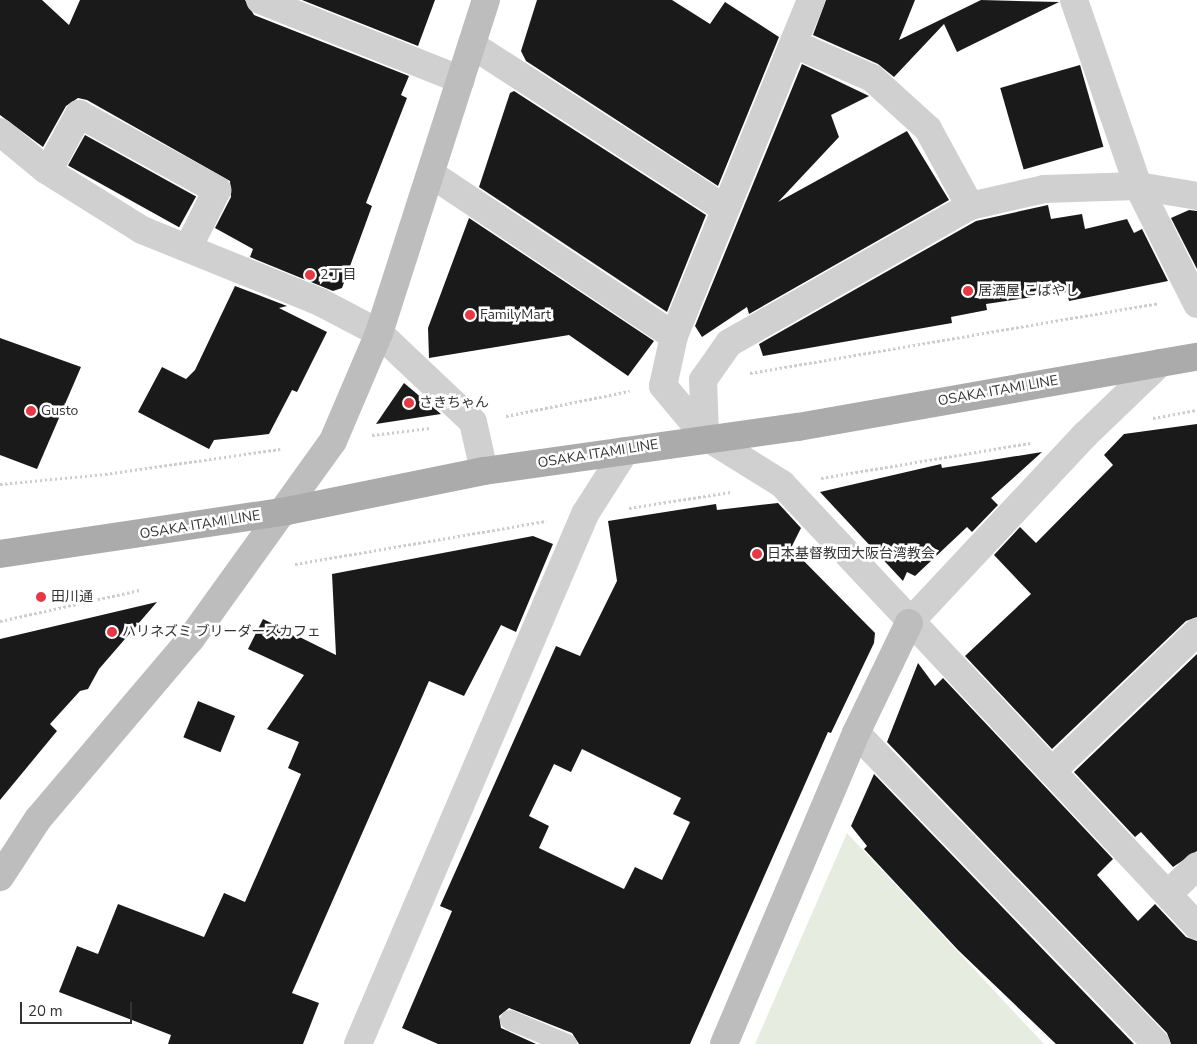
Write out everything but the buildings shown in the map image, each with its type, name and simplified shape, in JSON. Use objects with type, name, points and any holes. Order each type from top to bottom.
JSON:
[{"type":"main road","name":"OSAKA ITAMI LINE","points":[[3,554],[287,511],[484,471],[625,451],[705,436],[798,427],[1197,357]]},
{"type":"street","points":[[260,0],[461,80]]},
{"type":"street","points":[[0,877],[38,819],[190,640],[234,574],[287,511],[333,441],[379,333],[486,0]]},
{"type":"street","points":[[811,0],[724,208],[674,336],[663,386],[705,436],[782,484],[909,622],[1197,926]]},
{"type":"street","points":[[1074,0],[1138,186],[1197,304]]},
{"type":"street","points":[[794,44],[872,78],[928,129],[970,206]]},
{"type":"street","points":[[472,45],[724,208]]},
{"type":"street","points":[[48,171],[79,114],[217,190],[188,248]]},
{"type":"street","points":[[0,132],[48,171],[142,230],[320,302],[379,333],[473,422],[484,471]]},
{"type":"street","points":[[431,174],[674,336]]},
{"type":"street","points":[[705,436],[703,380],[729,343],[970,206],[1044,189],[1138,186],[1197,196]]},
{"type":"street","points":[[724,1044],[856,733],[909,622],[1086,434],[1160,363]]},
{"type":"street","points":[[358,1044],[585,514],[625,451]]},
{"type":"street","points":[[1052,771],[1197,632]]},
{"type":"street","points":[[856,733],[1156,1044]]},
{"type":"street","points":[[1168,894],[1197,866]]},
{"type":"lane","points":[[510,1020],[568,1044]]},
{"type":"path","points":[[740,374],[1164,302]]},
{"type":"path","points":[[0,484],[105,474],[280,448]]},
{"type":"path","points":[[0,621],[140,590]]},
{"type":"shaded area","points":[[847,833],[1044,1044],[755,1044]]},
{"type":"place","name":"2丁目","points":[[310,275]]},
{"type":"place","name":"居酒屋 こばやし","points":[[968,291]]},
{"type":"place","name":"FamilyMart","points":[[470,315]]},
{"type":"place","name":"さきちゃん","points":[[409,403]]},
{"type":"place","name":"Gusto","points":[[31,411]]},
{"type":"place","name":"日本基督教団大阪台湾教会","points":[[757,554]]},
{"type":"place","name":"田川通","points":[[41,597]]},
{"type":"place","name":"ハリネズミ ブリーダーズカフェ","points":[[112,632]]}]
